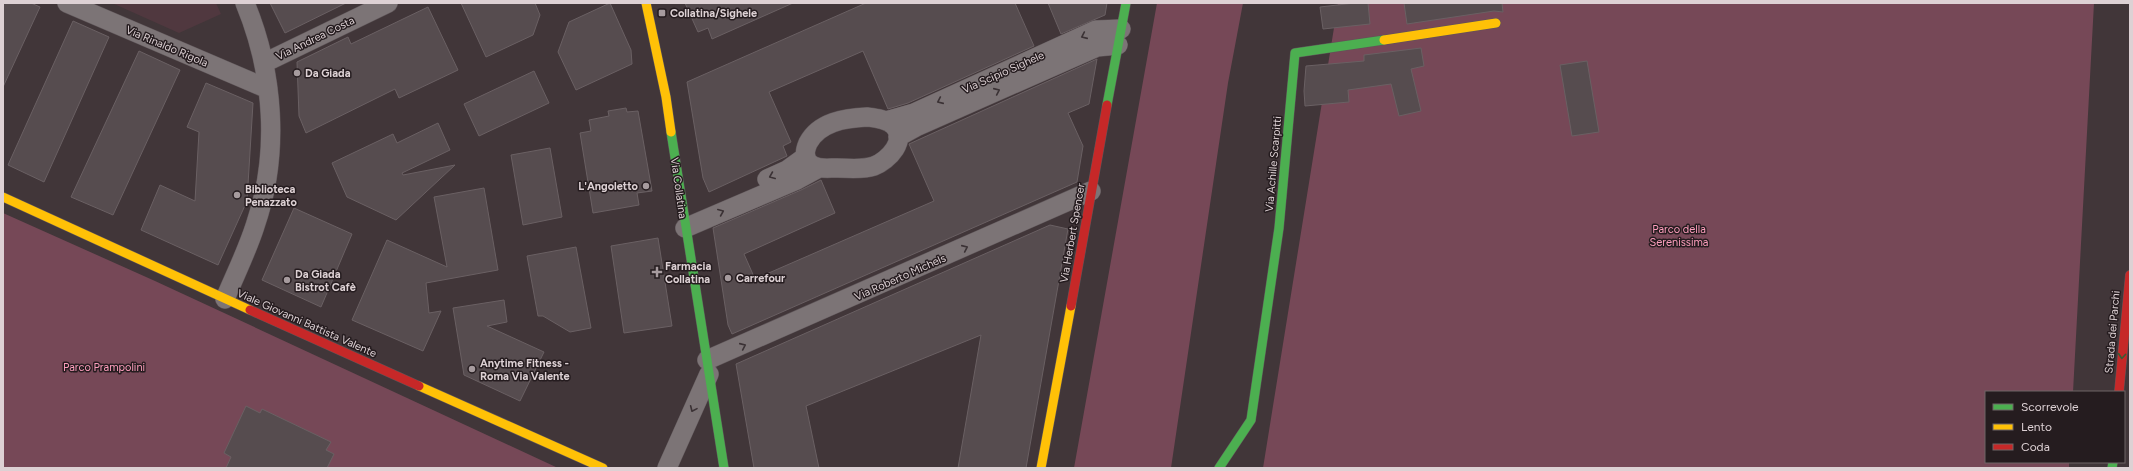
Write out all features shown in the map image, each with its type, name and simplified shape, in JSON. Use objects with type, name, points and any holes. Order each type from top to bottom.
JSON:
[{"type":"main road","name":"Via Collatina","points":[[646,3],[663,78],[684,221],[724,468]]},
{"type":"main road","name":"Via Herbert Spencer","points":[[1041,468],[1126,3]]},
{"type":"main road","name":"Via Achille Scarpitti","points":[[1219,468],[1251,420],[1279,228],[1295,53],[1496,23]]},
{"type":"main road","name":"Viale Giovanni Battista Valente","points":[[3,197],[224,299],[603,468]]},
{"type":"main road","name":"Strada dei Parchi","points":[[2119,391],[2130,275]]},
{"type":"street","name":"Via Rinaldo Rigola","points":[[67,3],[268,89]]},
{"type":"street","points":[[224,299],[253,233],[264,193],[270,132],[268,89],[264,63],[259,43],[244,3]]},
{"type":"street","name":"Via Andrea Costa","points":[[264,63],[388,3]]},
{"type":"street","name":"Via Scipio Sighele","points":[[886,121],[914,113],[1096,30],[1120,37]]},
{"type":"street","name":"Via Scipio Sighele","points":[[898,137],[918,126],[1120,37]]},
{"type":"street","points":[[867,116],[886,121],[895,128],[898,143],[892,153],[876,165],[867,168],[812,162],[805,151],[811,138],[817,132],[833,123],[867,116]]},
{"type":"street","points":[[684,221],[797,180],[812,162]]},
{"type":"street","name":"Via Roberto Michels","points":[[708,367],[1091,191]]},
{"type":"street","points":[[668,468],[708,367]]},
{"type":"shaded area","points":[[112,3],[216,3],[221,14],[179,33]]},
{"type":"green space","points":[[1157,3],[1243,3],[1228,83],[1171,468],[1074,468]]},
{"type":"green space","name":"Parco della Serenissima","points":[[1338,3],[2094,3],[2073,391],[1985,391],[1985,463],[2069,463],[2069,468],[1263,468]]},
{"type":"green space","name":"Parco Prampolini","points":[[3,213],[155,281],[558,468],[3,468]]},
{"type":"building","points":[[3,3],[31,3],[40,7],[3,87]]},
{"type":"building","points":[[270,3],[346,3],[285,33]]},
{"type":"building","points":[[461,3],[535,3],[540,15],[533,35],[486,57]]},
{"type":"building","points":[[610,3],[631,50],[632,64],[576,90],[558,52],[569,22]]},
{"type":"building","points":[[685,3],[793,3],[712,39],[708,28],[698,32]]},
{"type":"building","points":[[866,3],[1015,3],[1034,46],[908,103],[888,109],[863,51],[769,92],[791,142],[783,146],[787,156],[709,192],[703,178],[687,82]]},
{"type":"building","points":[[1048,3],[1107,3],[1105,15],[1061,34]]},
{"type":"building","points":[[1368,3],[1370,24],[1323,29],[1320,7]]},
{"type":"building","points":[[1404,3],[1502,3],[1503,12],[1494,11],[1407,24]]},
{"type":"building","points":[[428,7],[458,70],[399,98],[395,89],[306,133],[299,116],[297,62],[348,37],[351,44]]},
{"type":"building","points":[[73,21],[109,37],[44,182],[8,165]]},
{"type":"building","points":[[1421,48],[1424,66],[1411,69],[1421,111],[1399,116],[1391,84],[1348,90],[1349,102],[1305,106],[1304,91],[1306,66],[1364,61],[1364,55]]},
{"type":"building","points":[[139,51],[180,70],[113,215],[71,197]]},
{"type":"building","points":[[1097,59],[1089,104],[1068,113],[1083,146],[1077,182],[732,334],[728,325],[713,228],[821,180],[835,213],[744,254],[755,279],[934,201],[909,144]]},
{"type":"building","points":[[1587,61],[1599,132],[1572,136],[1560,65]]},
{"type":"building","points":[[534,71],[549,103],[479,136],[464,104]]},
{"type":"building","points":[[206,83],[253,103],[247,201],[218,265],[141,230],[160,185],[195,201],[199,132],[187,127]]},
{"type":"building","points":[[626,108],[627,112],[638,111],[652,191],[637,193],[639,205],[593,213],[580,133],[591,131],[589,120],[609,116],[608,111]]},
{"type":"building","points":[[438,123],[450,150],[402,173],[403,175],[455,165],[396,220],[347,197],[332,163],[393,134],[397,143]]},
{"type":"building","points":[[550,148],[562,217],[523,225],[511,155]]},
{"type":"building","points":[[484,188],[498,270],[426,283],[429,313],[441,311],[423,351],[352,320],[387,240],[447,267],[434,197]]},
{"type":"building","points":[[294,208],[352,234],[321,307],[262,280]]},
{"type":"building","points":[[1050,225],[1068,229],[1026,468],[958,468],[981,335],[806,406],[819,468],[754,468],[736,364]]},
{"type":"building","points":[[658,238],[672,326],[624,333],[611,246]]},
{"type":"building","points":[[576,247],[591,328],[570,332],[543,316],[538,316],[527,256]]},
{"type":"building","points":[[504,300],[507,322],[487,326],[544,352],[520,401],[464,375],[453,308]]},
{"type":"building","points":[[246,406],[260,413],[262,409],[331,442],[326,450],[334,454],[327,468],[226,468],[231,457],[224,453]]},
{"type":"traffic: fast","points":[[1107,105],[1126,3]]},
{"type":"traffic: fast","points":[[1219,468],[1251,420],[1279,228],[1295,53],[1384,40]]},
{"type":"traffic: fast","points":[[671,132],[724,468]]},
{"type":"traffic: fast","points":[[2112,468],[2113,463]]},
{"type":"traffic: slow","points":[[646,3],[666,97],[671,132]]},
{"type":"traffic: slow","points":[[1384,40],[1496,23]]},
{"type":"traffic: slow","points":[[3,197],[250,310]]},
{"type":"traffic: slow","points":[[1041,468],[1071,306]]},
{"type":"traffic: slow","points":[[419,386],[603,468]]},
{"type":"traffic: jam","points":[[1071,306],[1107,105]]},
{"type":"traffic: jam","points":[[2119,391],[2130,275]]},
{"type":"traffic: jam","points":[[250,310],[419,386]]},
{"type":"place","name":"Collatina/Sighele","points":[[662,13]]},
{"type":"place","name":"Da Giada","points":[[297,73]]},
{"type":"place","name":"L'Angoletto","points":[[646,186]]},
{"type":"place","name":"Biblioteca Penazzato","points":[[237,195]]},
{"type":"place","name":"Farmacia Collatina","points":[[657,272]]},
{"type":"place","name":"Carrefour","points":[[728,278]]},
{"type":"place","name":"Da Giada Bistrot Cafè","points":[[287,280]]},
{"type":"place","name":"Anytime Fitness - Roma Via Valente","points":[[472,369]]}]
